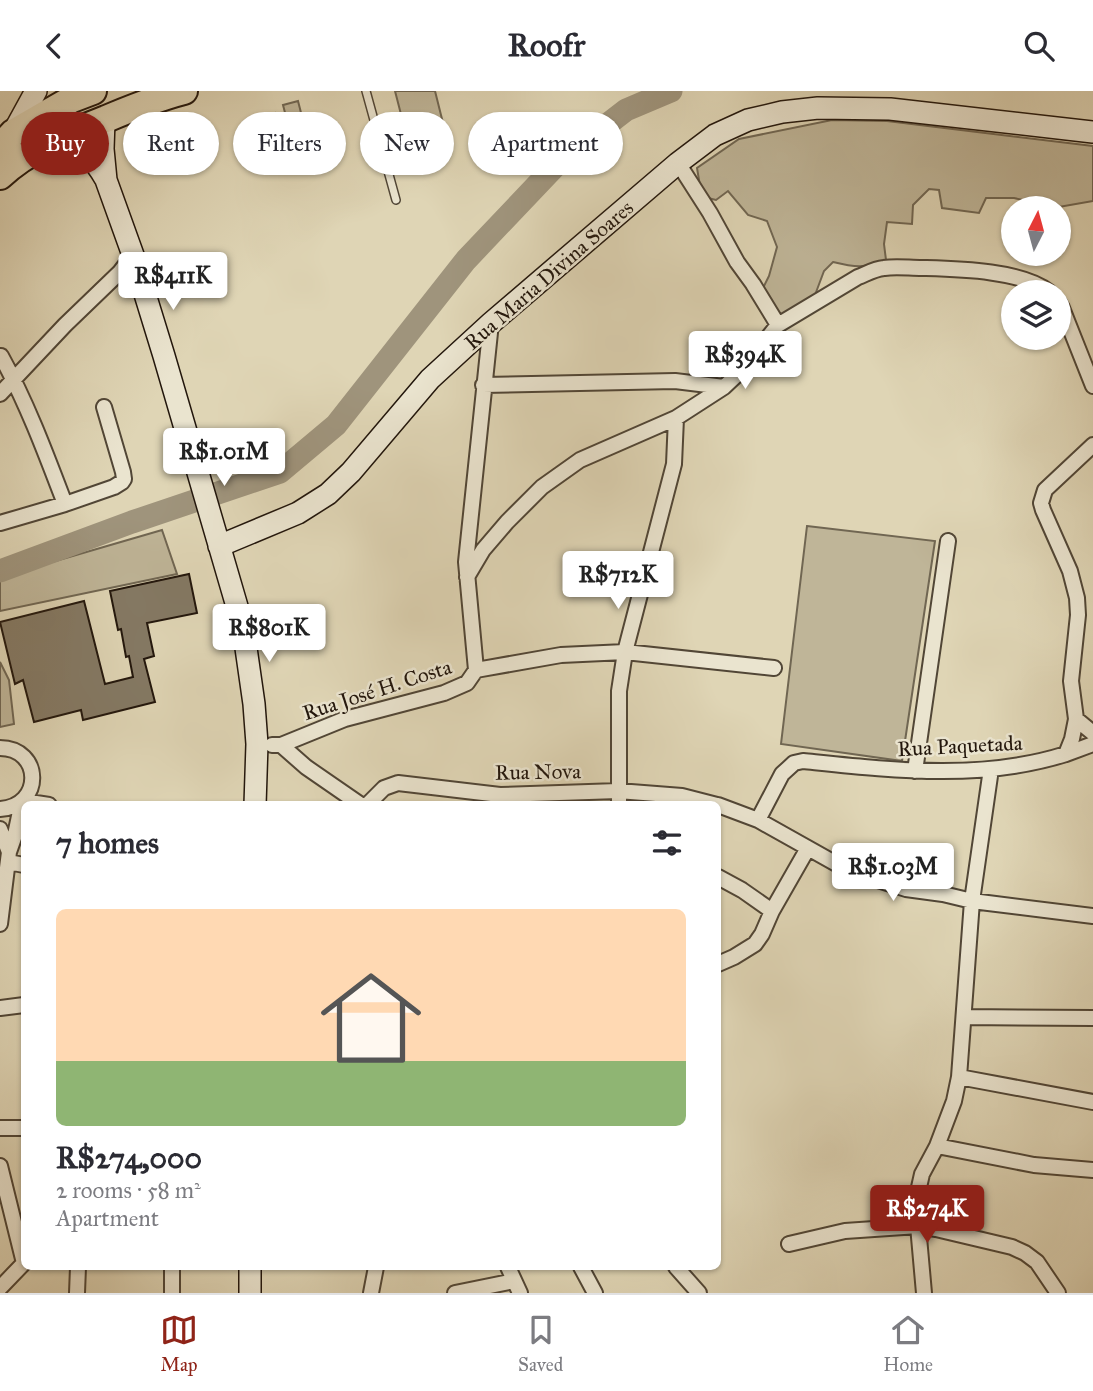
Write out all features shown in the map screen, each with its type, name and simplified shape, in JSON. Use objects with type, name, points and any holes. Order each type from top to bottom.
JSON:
[{"type":"highway","points":[[109,117],[156,98],[184,91]]},
{"type":"highway","points":[[6,140],[87,93]]},
{"type":"highway","points":[[0,176],[21,159]]},
{"type":"street","points":[[6,140],[36,91]]},
{"type":"street","name":"Rua Maria Divina Soares","points":[[217,538],[298,513],[328,494],[351,473],[430,379],[491,323],[678,163],[715,135],[748,120],[782,112],[818,108],[890,109],[1093,132]]},
{"type":"street","points":[[678,163],[778,325]]},
{"type":"street","points":[[103,175],[106,180]]},
{"type":"street","points":[[106,175],[164,356],[243,627],[257,744],[255,801]]},
{"type":"street","points":[[0,394],[120,272],[133,255]]},
{"type":"street","points":[[467,577],[483,550],[542,487],[580,460],[676,418],[724,387],[741,371],[778,325],[858,277],[884,268],[956,269],[1022,280]]},
{"type":"street","points":[[476,670],[466,562],[491,323]]},
{"type":"street","points":[[1071,330],[1093,386]]},
{"type":"street","points":[[1,356],[40,439],[65,504]]},
{"type":"street","points":[[483,384],[676,381],[724,387]]},
{"type":"street","points":[[0,523],[114,487],[124,479],[104,407]]},
{"type":"street","points":[[618,798],[619,691],[625,652],[674,464],[676,418]]},
{"type":"street","points":[[1066,754],[1076,719],[1072,681],[1077,598],[1070,571],[1041,503],[1045,490],[1093,445]]},
{"type":"street","points":[[915,771],[948,541]]},
{"type":"street","name":"Rua José H. Costa","points":[[281,745],[345,719],[444,693],[467,683],[476,670],[561,655],[625,652],[774,668]]},
{"type":"street","points":[[1076,719],[1093,733]]},
{"type":"street","points":[[257,744],[281,745],[306,767],[355,801]]},
{"type":"street","name":"Rua Paquetada","points":[[758,820],[782,774],[794,763],[803,761],[898,771],[991,769],[1041,762],[1093,744]]},
{"type":"street","points":[[0,748],[16,751],[30,765],[32,784],[23,801]]},
{"type":"street","points":[[924,1293],[915,1205],[922,1174],[937,1146],[954,1101],[959,1077],[972,901],[991,769]]},
{"type":"street","name":"Rua Nova","points":[[371,801],[384,788],[398,783],[500,795],[618,798],[682,796],[701,801]]},
{"type":"street","points":[[0,809],[11,808],[21,803]]},
{"type":"street","name":"Rua Nova","points":[[721,806],[758,820],[849,871],[906,889],[972,901],[1093,916]]},
{"type":"street","points":[[0,923],[8,857],[21,807]]},
{"type":"street","points":[[0,829],[8,857],[21,864]]},
{"type":"street","points":[[721,963],[755,944],[808,848]]},
{"type":"street","points":[[721,879],[772,911]]},
{"type":"street","points":[[0,1008],[21,1005]]},
{"type":"street","points":[[964,1017],[1093,1018]]},
{"type":"street","points":[[959,1077],[1093,1102]]},
{"type":"street","points":[[0,1129],[21,1128]]},
{"type":"street","points":[[937,1146],[1034,1165],[1093,1170]]},
{"type":"street","points":[[0,1166],[21,1251]]},
{"type":"street","points":[[789,1244],[845,1231],[918,1226],[1012,1247],[1037,1262],[1058,1293]]},
{"type":"street","points":[[0,1288],[21,1266]]},
{"type":"street","points":[[77,1293],[78,1270]]},
{"type":"street","points":[[172,1270],[172,1293]]},
{"type":"street","points":[[250,1270],[250,1293]]},
{"type":"street","points":[[371,1293],[375,1270]]},
{"type":"street","points":[[455,1293],[517,1287],[509,1270]]},
{"type":"street","points":[[583,1270],[595,1293]]},
{"type":"street","points":[[680,1270],[699,1293]]},
{"type":"lane","points":[[366,91],[396,200]]},
{"type":"shaded area","points":[[395,91],[435,91],[440,112],[400,112]]},
{"type":"shaded area","points":[[298,101],[301,112],[285,112],[283,105]]},
{"type":"shaded area","points":[[832,120],[887,121],[1093,146],[1093,201],[1071,205],[1071,196],[1001,196],[986,198],[979,213],[942,208],[939,190],[929,189],[913,205],[912,224],[887,222],[884,244],[886,260],[860,266],[833,262],[824,271],[815,295],[806,303],[775,318],[761,292],[769,276],[777,247],[767,221],[748,215],[728,191],[716,200],[708,198],[700,186],[697,168],[739,139]]},
{"type":"shaded area","points":[[807,526],[935,541],[902,761],[781,744]]},
{"type":"shaded area","points":[[162,530],[177,574],[0,611],[0,579]]},
{"type":"shaded area","points":[[0,662],[9,680],[14,724],[0,727]]},
{"type":"building","points":[[189,574],[197,613],[147,623],[154,656],[144,659],[155,702],[83,720],[81,710],[34,722],[23,680],[15,684],[0,622],[84,601],[105,684],[133,677],[121,629],[118,630],[110,591]]},
{"type":"waterway","points":[[0,571],[132,522],[280,472],[336,425],[466,260],[560,161],[626,110],[671,91]]}]
